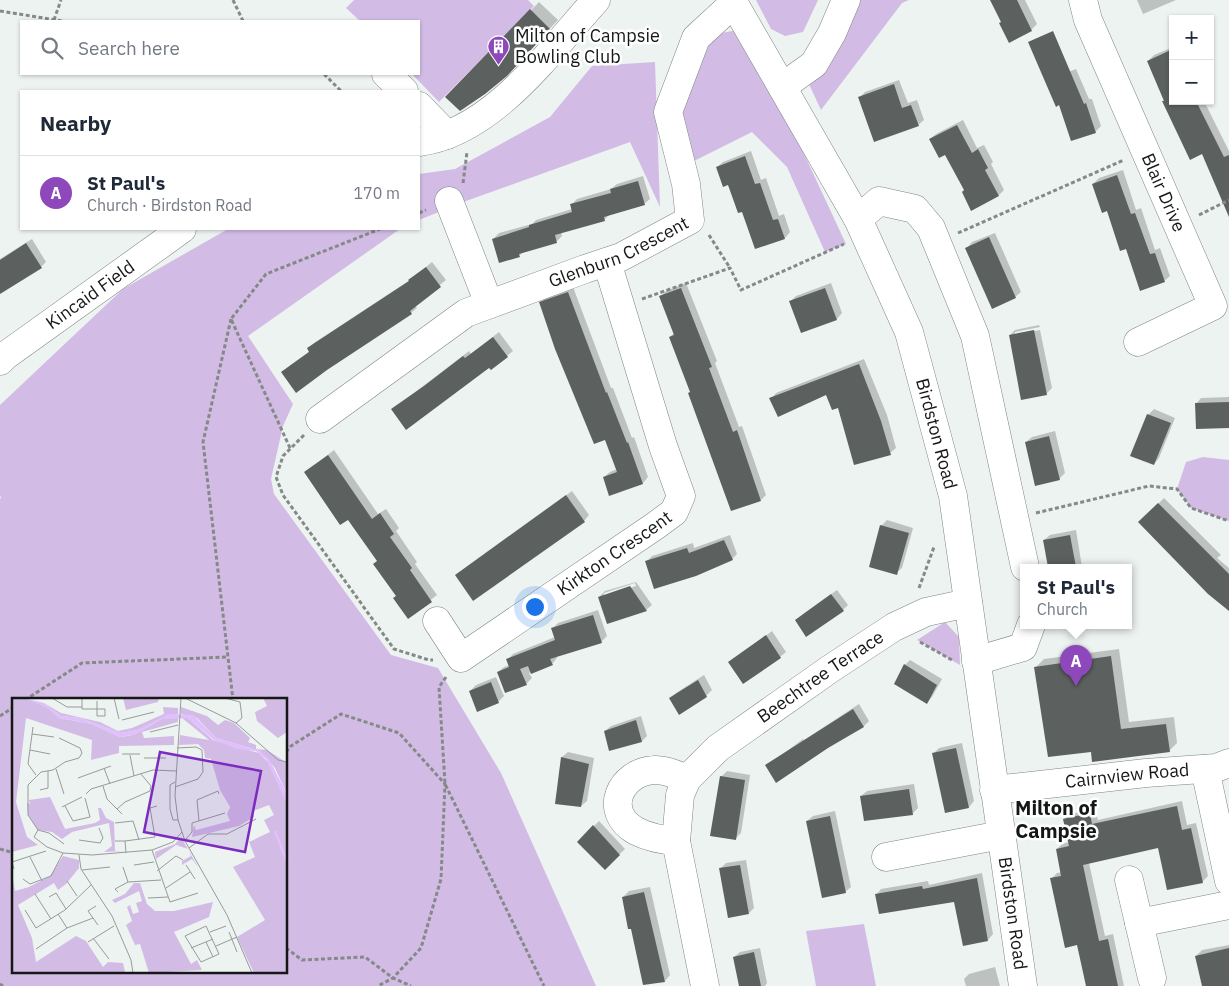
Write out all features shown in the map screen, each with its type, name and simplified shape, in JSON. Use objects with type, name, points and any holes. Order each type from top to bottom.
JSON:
[{"type":"street","points":[[420,142],[435,140],[471,124],[514,90],[596,0]]},
{"type":"street","points":[[782,87],[814,64],[832,33],[846,0]]},
{"type":"street","name":"Blair Drive","points":[[1083,0],[1088,20],[1213,306],[1138,342]]},
{"type":"street","name":"Birdston Road","points":[[733,2],[862,227],[909,332],[953,496],[1023,986]]},
{"type":"street","name":"Glenburn Crescent","points":[[320,419],[466,313],[621,257],[690,220],[686,184],[668,112],[696,38],[733,2]]},
{"type":"street","points":[[387,75],[403,90]]},
{"type":"street","points":[[420,107],[447,135]]},
{"type":"street","points":[[449,201],[489,304]]},
{"type":"street","points":[[862,227],[879,201],[915,209],[931,228],[975,336],[1023,564]]},
{"type":"street","name":"Kincaid Field","points":[[0,361],[181,230]]},
{"type":"street","name":"Kirkton Crescent","points":[[461,658],[655,526],[674,512],[681,496],[607,262]]},
{"type":"street","name":"Beechtree Terrace","points":[[705,986],[676,841],[680,795],[687,779],[718,748],[830,668],[901,623],[926,612],[968,603]]},
{"type":"street","points":[[437,621],[461,658]]},
{"type":"street","points":[[977,668],[1023,647],[1030,629]]},
{"type":"street","points":[[1217,766],[1229,881]]},
{"type":"street","name":"Cairnview Road","points":[[994,790],[1217,766]]},
{"type":"street","points":[[676,841],[662,840],[634,830],[624,820],[618,809],[617,799],[622,788],[630,779],[640,774],[654,770],[671,773],[687,779]]},
{"type":"street","points":[[886,858],[1001,835]]},
{"type":"street","points":[[1130,880],[1152,978]]},
{"type":"street","points":[[1139,923],[1229,905]]},
{"type":"path","points":[[0,11],[54,20],[61,0]]},
{"type":"path","points":[[233,0],[243,20]]},
{"type":"path","points":[[325,75],[340,90]]},
{"type":"path","points":[[937,242],[1146,151]]},
{"type":"path","points":[[1178,225],[1229,200]]},
{"type":"path","points":[[621,307],[730,268],[741,290],[862,227]]},
{"type":"path","points":[[233,698],[203,442],[231,320],[266,274],[377,230]]},
{"type":"path","points":[[231,320],[290,449]]},
{"type":"path","points":[[320,419],[283,456],[276,477],[283,495],[394,649],[429,660],[461,658]]},
{"type":"path","points":[[1014,518],[1149,486],[1178,489],[1191,508],[1229,521]]},
{"type":"path","points":[[937,540],[901,623],[977,668]]},
{"type":"path","points":[[28,698],[82,663],[228,657]]},
{"type":"path","points":[[378,986],[394,978],[421,948],[441,879],[445,784],[439,687],[461,658]]},
{"type":"path","points":[[0,716],[12,708]]},
{"type":"path","points":[[288,750],[341,714],[399,733],[445,784],[544,986]]},
{"type":"path","points":[[288,950],[302,960],[365,957],[394,978],[411,986]]},
{"type":"shaded area","points":[[354,0],[528,0],[534,6],[439,102],[413,75],[420,75],[420,20],[359,20],[346,8]]},
{"type":"shaded area","points":[[756,0],[818,0],[803,32],[785,36],[771,29]]},
{"type":"shaded area","points":[[860,0],[909,0],[902,3],[821,110],[808,82],[846,35]]},
{"type":"shaded area","points":[[737,30],[798,141],[846,244],[825,252],[787,167],[752,132],[682,167],[668,112],[696,38]]},
{"type":"shaded area","points":[[655,62],[660,207],[630,142],[420,220],[420,174],[455,169],[550,117],[592,66]]},
{"type":"shaded area","points":[[226,230],[399,230],[248,336],[293,404],[283,426],[271,479],[274,494],[391,655],[438,668],[501,773],[596,986],[0,986],[0,405],[123,289]]},
{"type":"shaded area","points":[[1203,457],[1229,460],[1229,521],[1191,508],[1177,489],[1186,462]]},
{"type":"shaded area","points":[[945,622],[959,637],[960,665],[917,640]]},
{"type":"shaded area","points":[[864,924],[876,986],[816,986],[806,931]]},
{"type":"building","points":[[990,0],[1017,0],[1032,31],[1009,43]]},
{"type":"building","name":"Milton of Campsie Bowling Club","points":[[530,9],[550,29],[507,76],[460,111],[445,97]]},
{"type":"building","points":[[1053,31],[1084,104],[1086,103],[1096,133],[1071,141],[1059,105],[1056,107],[1028,42]]},
{"type":"building","points":[[1169,51],[1169,105],[1198,105],[1224,157],[1229,155],[1229,217],[1202,154],[1190,160],[1162,101],[1164,101],[1147,61]]},
{"type":"building","points":[[894,84],[902,108],[911,105],[919,126],[874,142],[858,97]]},
{"type":"building","points":[[957,125],[972,153],[978,149],[988,168],[985,170],[999,196],[971,211],[962,192],[964,190],[945,155],[939,158],[929,139]]},
{"type":"building","points":[[745,156],[755,184],[760,183],[773,220],[778,219],[785,239],[755,249],[742,212],[738,213],[728,185],[723,187],[716,167]]},
{"type":"building","points":[[1117,175],[1131,214],[1135,213],[1150,254],[1155,253],[1165,282],[1140,291],[1126,249],[1120,251],[1107,211],[1102,213],[1092,184]]},
{"type":"building","points":[[638,181],[645,205],[604,217],[605,221],[555,235],[557,243],[519,254],[520,257],[499,263],[492,239],[572,212],[570,204],[611,193],[610,189]]},
{"type":"building","points":[[989,237],[1016,298],[992,309],[965,248]]},
{"type":"building","points":[[26,243],[42,268],[0,294],[0,260]]},
{"type":"building","points":[[426,267],[441,287],[410,311],[412,314],[327,370],[296,393],[281,372],[309,352],[307,348],[409,281]]},
{"type":"building","points":[[681,288],[712,367],[709,368],[733,432],[737,430],[761,501],[731,511],[669,337],[674,335],[659,296]]},
{"type":"building","points":[[825,288],[837,320],[801,333],[789,301]]},
{"type":"building","points":[[568,292],[643,484],[609,496],[603,477],[617,472],[605,440],[594,444],[555,349],[539,302]]},
{"type":"building","points":[[1034,330],[1047,395],[1021,400],[1009,335]]},
{"type":"building","points":[[493,337],[508,357],[491,370],[489,368],[406,430],[391,409],[463,356],[465,358]]},
{"type":"building","points":[[859,364],[881,421],[891,455],[854,465],[838,408],[832,410],[826,395],[778,417],[769,398]]},
{"type":"building","points":[[1229,402],[1229,428],[1196,429],[1195,403]]},
{"type":"building","points":[[1147,414],[1171,423],[1154,465],[1130,456]]},
{"type":"building","points":[[1049,436],[1060,480],[1035,486],[1025,442]]},
{"type":"building","points":[[328,455],[372,519],[380,513],[394,534],[390,537],[412,568],[410,570],[432,602],[408,619],[393,598],[396,596],[373,564],[377,561],[348,520],[340,525],[304,472]]},
{"type":"building","points":[[566,495],[585,522],[473,601],[455,575]]},
{"type":"building","points":[[1158,503],[1229,574],[1229,611],[1208,594],[1138,522]]},
{"type":"building","points":[[880,525],[909,533],[897,575],[869,567]]},
{"type":"building","points":[[1070,535],[1075,564],[1047,564],[1043,540]]},
{"type":"building","points":[[724,540],[733,560],[696,576],[654,589],[645,561],[687,548],[689,553]]},
{"type":"building","points":[[630,586],[647,611],[607,624],[598,597]]},
{"type":"building","points":[[831,594],[844,611],[806,637],[795,620]]},
{"type":"building","points":[[593,615],[602,643],[550,659],[553,665],[531,674],[528,666],[520,669],[527,685],[505,693],[497,672],[509,667],[506,659],[555,640],[551,628]]},
{"type":"building","points":[[766,635],[781,658],[743,684],[728,662]]},
{"type":"building","points":[[1111,656],[1121,729],[1166,724],[1170,752],[1092,762],[1091,752],[1048,757],[1034,667]]},
{"type":"building","points":[[904,664],[937,685],[927,704],[894,684]]},
{"type":"building","points":[[698,680],[707,697],[679,715],[669,698]]},
{"type":"building","points":[[491,682],[499,703],[477,712],[469,691]]},
{"type":"building","points":[[853,709],[864,727],[828,748],[776,783],[765,765]]},
{"type":"building","points":[[636,720],[642,742],[609,751],[604,731]]},
{"type":"building","points":[[956,748],[969,808],[945,813],[932,753]]},
{"type":"building","points":[[561,757],[589,764],[581,807],[555,804]]},
{"type":"building","points":[[720,776],[745,780],[736,840],[710,836]]},
{"type":"building","points":[[909,789],[913,815],[864,821],[860,796]]},
{"type":"building","points":[[1177,806],[1182,830],[1191,828],[1203,883],[1167,890],[1158,848],[1083,865],[1099,941],[1108,939],[1118,986],[1086,986],[1077,945],[1065,948],[1050,878],[1061,876],[1056,849],[1069,846],[1063,819],[1090,813],[1092,824]]},
{"type":"building","points":[[830,816],[846,893],[822,898],[806,821]]},
{"type":"building","points":[[593,825],[620,855],[605,870],[577,842]]},
{"type":"building","points":[[740,865],[749,914],[728,918],[719,868]]},
{"type":"building","points":[[977,878],[988,941],[963,946],[954,902],[879,914],[875,894],[922,886],[923,889]]},
{"type":"building","points":[[644,892],[665,982],[643,985],[631,929],[628,929],[622,897]]},
{"type":"building","points":[[1229,948],[1229,986],[1202,986],[1195,956]]},
{"type":"building","points":[[754,952],[761,986],[739,986],[733,957]]},
{"type":"place","name":"Milton of Campsie Bowling Club","points":[[499,65]]},
{"type":"place","name":"St Paul's","points":[[1076,686]]},
{"type":"district","name":"Milton of Campsie","points":[[1056,820]]}]
